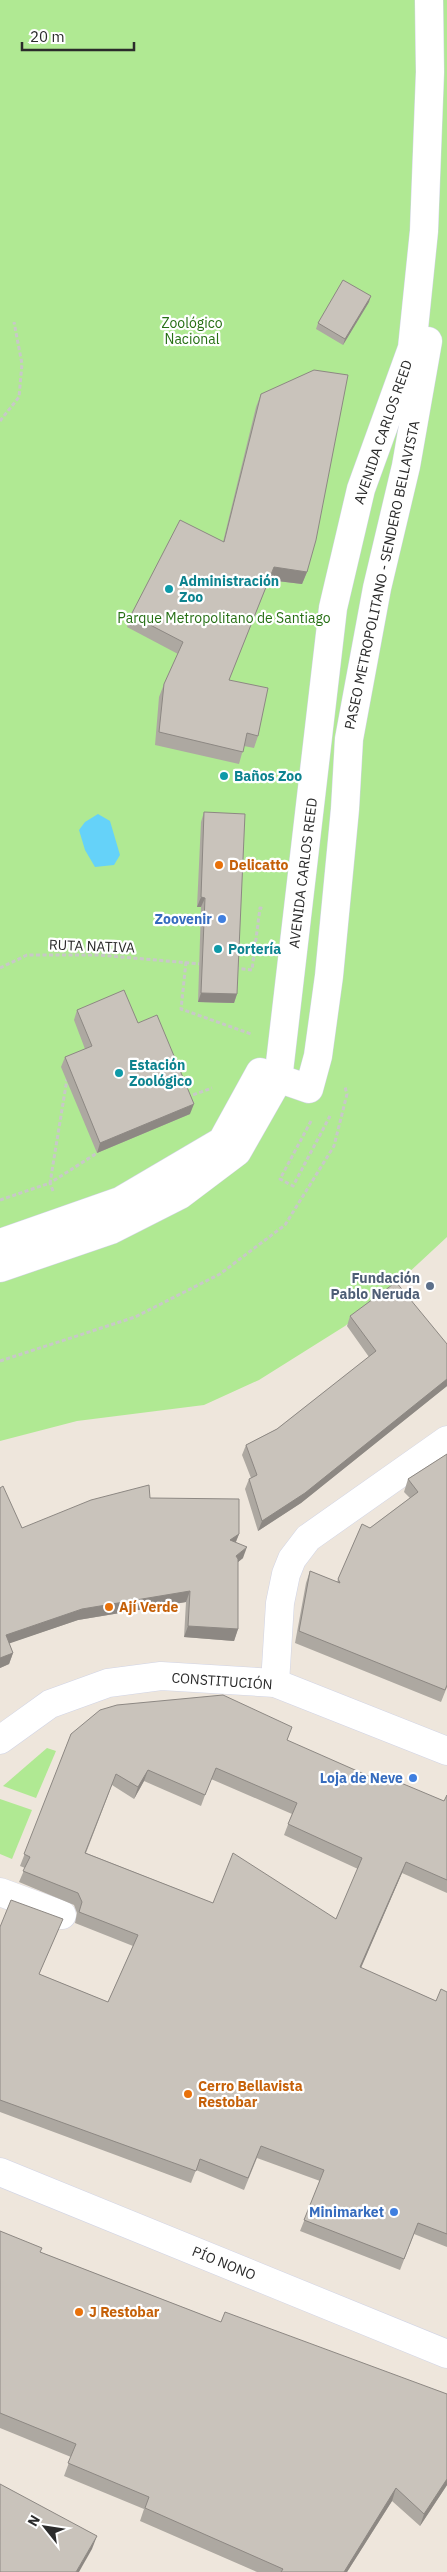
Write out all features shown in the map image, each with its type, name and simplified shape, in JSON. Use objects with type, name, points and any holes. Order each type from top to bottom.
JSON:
[{"type":"street","name":"AVENIDA CARLOS REED","points":[[0,1268],[111,1230],[180,1195],[237,1152],[282,1045],[333,608],[361,489],[412,348],[424,231],[430,72],[429,0]]},
{"type":"street","name":"PASEO METROPOLITANO - SENDERO BELLAVISTA","points":[[308,1089],[318,1056],[329,976],[345,809],[349,739],[377,588],[406,466],[433,318],[447,118]]},
{"type":"street","points":[[0,1243],[120,1202],[222,1141],[269,1076],[308,1089]]},
{"type":"street","points":[[275,1683],[280,1603],[292,1559],[308,1538],[447,1440]]},
{"type":"street","name":"CONSTITUCIÓN","points":[[0,1740],[50,1704],[108,1683],[161,1676],[203,1681],[275,1683],[447,1751]]},
{"type":"street","points":[[0,1892],[62,1915]]},
{"type":"street","name":"PÍO NONO","points":[[0,2172],[447,2354]]},
{"type":"path","points":[[0,421],[20,397],[22,364],[14,322]]},
{"type":"path","name":"RUTA NATIVA","points":[[0,968],[27,955],[99,956],[205,964]]},
{"type":"path","points":[[186,962],[181,1009],[282,1045]]},
{"type":"path","points":[[225,966],[235,968]]},
{"type":"path","points":[[44,1196],[53,1192],[50,1183],[67,1080]]},
{"type":"path","points":[[184,1098],[221,1085]]},
{"type":"path","points":[[308,1089],[324,1096],[280,1179],[293,1186],[330,1116]]},
{"type":"path","points":[[0,1361],[135,1317],[220,1274],[285,1225],[334,1146],[347,1094]]},
{"type":"path","points":[[0,1200],[50,1183],[97,1153]]},
{"type":"green space","name":"Parque Metropolitano de Santiago","points":[[0,0],[447,0],[447,1237],[392,1288],[345,1326],[259,1380],[204,1405],[77,1421],[0,1441]]},
{"type":"green space","points":[[47,1748],[56,1751],[36,1798],[3,1786]]},
{"type":"green space","points":[[0,1799],[32,1810],[12,1859],[0,1854]]},
{"type":"water","points":[[98,814],[110,821],[120,855],[114,865],[95,867],[85,850],[79,830],[85,822]]},
{"type":"building","points":[[343,280],[371,296],[345,339],[318,323]]},
{"type":"building","points":[[314,370],[348,375],[316,540],[307,572],[274,567],[229,680],[268,688],[258,736],[247,733],[243,752],[159,732],[164,684],[183,642],[131,615],[180,520],[224,542],[261,394]]},
{"type":"building","points":[[204,812],[245,814],[237,994],[201,993],[205,898],[201,897]]},
{"type":"building","name":"Estación Zoológico","points":[[124,990],[138,1023],[157,1015],[194,1104],[100,1143],[65,1057],[92,1046],[77,1010]]},
{"type":"building","points":[[396,1282],[447,1344],[447,1379],[305,1493],[262,1521],[249,1479],[257,1475],[246,1445],[277,1429],[376,1351],[350,1316]]},
{"type":"building","points":[[447,1454],[447,1685],[445,1690],[299,1631],[310,1571],[340,1583],[338,1579],[362,1524],[370,1528],[418,1492],[408,1479]]},
{"type":"building","points":[[149,1485],[150,1498],[239,1499],[239,1534],[230,1540],[247,1547],[236,1556],[238,1559],[238,1629],[188,1626],[190,1591],[82,1609],[6,1635],[13,1653],[0,1658],[0,1488],[3,1486],[22,1528],[91,1500]]},
{"type":"building","points":[[223,1695],[292,1727],[287,1740],[380,1781],[382,1775],[444,1801],[447,1795],[447,1880],[406,1862],[360,1967],[436,2001],[441,1989],[447,1992],[447,2234],[418,2223],[404,2259],[304,2220],[324,2170],[261,2146],[248,2178],[200,2159],[196,2171],[0,2100],[0,1927],[11,1900],[63,1919],[39,1974],[108,2002],[138,1935],[79,1912],[82,1902],[78,1893],[23,1871],[30,1857],[24,1854],[71,1734],[100,1710],[117,1705]],"holes":[[[216,1768],[297,1803],[288,1824],[362,1858],[336,1919],[233,1853],[213,1903],[85,1853],[116,1774],[138,1787],[148,1770],[205,1795]]]},
{"type":"building","points":[[0,2231],[42,2248],[40,2252],[221,2322],[225,2312],[447,2394],[447,2479],[424,2514],[396,2488],[344,2572],[281,2572],[283,2569],[145,2508],[149,2497],[68,2463],[76,2444],[0,2413]]},
{"type":"building","points":[[0,2484],[97,2536],[76,2572],[0,2572]]},
{"type":"place","name":"Administración Zoo","points":[[169,589]]},
{"type":"place","name":"Baños Zoo","points":[[224,776]]},
{"type":"place","name":"Delicatto","points":[[219,865]]},
{"type":"place","name":"Zoovenir","points":[[222,919]]},
{"type":"place","name":"Portería","points":[[218,949]]},
{"type":"place","name":"Estación Zoológico","points":[[119,1073]]},
{"type":"place","name":"Fundación Pablo Neruda","points":[[430,1286]]},
{"type":"place","name":"Ají Verde","points":[[109,1607]]},
{"type":"place","name":"Loja de Neve","points":[[413,1778]]},
{"type":"place","name":"Cerro Bellavista Restobar","points":[[188,2094]]},
{"type":"place","name":"Minimarket","points":[[394,2212]]},
{"type":"place","name":"J Restobar","points":[[79,2312]]},
{"type":"park label","name":"Zoológico Nacional","points":[[192,332]]}]
